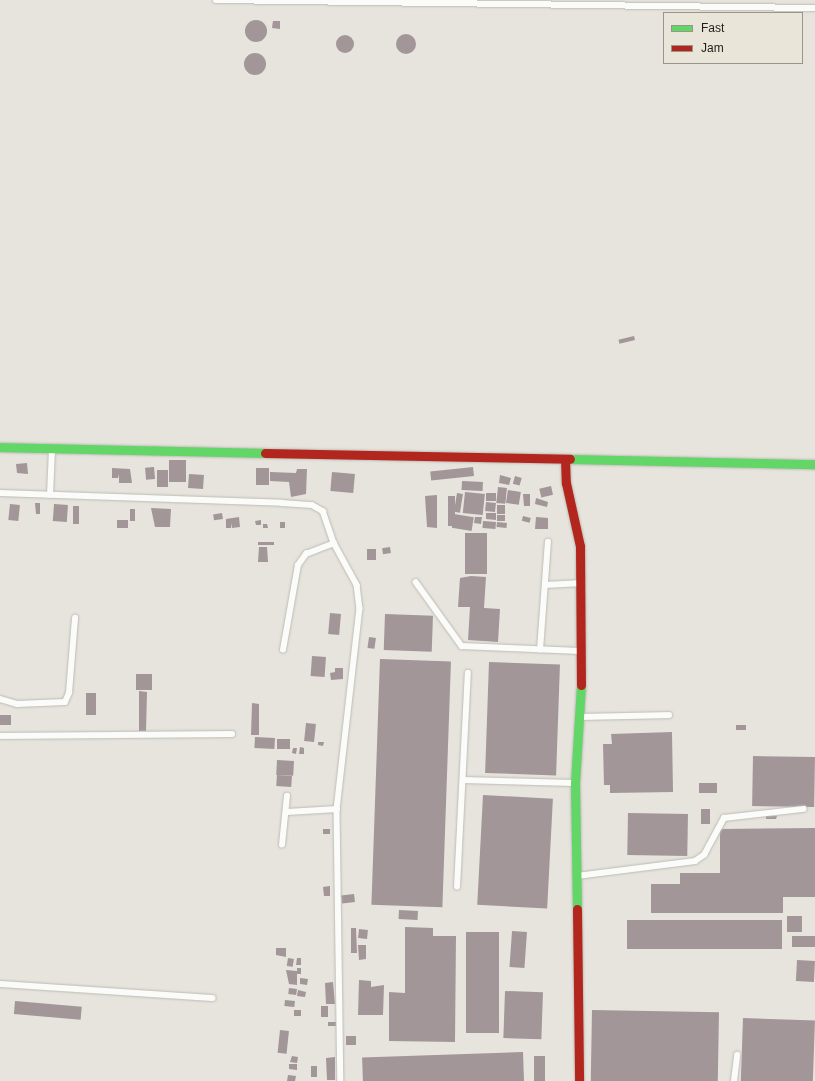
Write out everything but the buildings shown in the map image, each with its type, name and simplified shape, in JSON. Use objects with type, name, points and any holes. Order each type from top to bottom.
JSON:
[{"type":"street","points":[[0,448],[815,464]]},
{"type":"street","points":[[565,460],[566,483],[580,546],[582,583],[580,651],[581,717],[575,783],[579,1081]]},
{"type":"lane","points":[[216,0],[815,8]]},
{"type":"lane","points":[[50,495],[52,448]]},
{"type":"lane","points":[[0,493],[312,506],[323,510],[334,542],[356,585],[360,608],[344,717],[337,809],[341,1081]]},
{"type":"lane","points":[[283,650],[298,564],[306,554],[334,542]]},
{"type":"lane","points":[[540,650],[548,542]]},
{"type":"lane","points":[[416,582],[462,646],[580,651]]},
{"type":"lane","points":[[545,585],[582,583]]},
{"type":"lane","points":[[0,699],[17,704],[61,703],[69,698],[76,618]]},
{"type":"lane","points":[[457,887],[468,673]]},
{"type":"lane","points":[[581,717],[669,715]]},
{"type":"lane","points":[[0,736],[232,734]]},
{"type":"lane","points":[[463,780],[575,783]]},
{"type":"lane","points":[[282,845],[287,812],[287,796]]},
{"type":"lane","points":[[287,812],[337,809]]},
{"type":"lane","points":[[577,876],[695,861],[704,856],[724,818],[803,809]]},
{"type":"lane","points":[[0,984],[213,998]]},
{"type":"lane","points":[[734,1081],[737,1055]]},
{"type":"traffic: fast","points":[[0,447],[265,453]]},
{"type":"traffic: fast","points":[[570,459],[815,464]]},
{"type":"traffic: fast","points":[[577,909],[575,783],[581,685]]},
{"type":"traffic: jam","points":[[265,453],[570,459]]},
{"type":"traffic: jam","points":[[565,459],[566,483],[580,546],[581,685]]},
{"type":"traffic: jam","points":[[577,909],[579,1081]]}]
